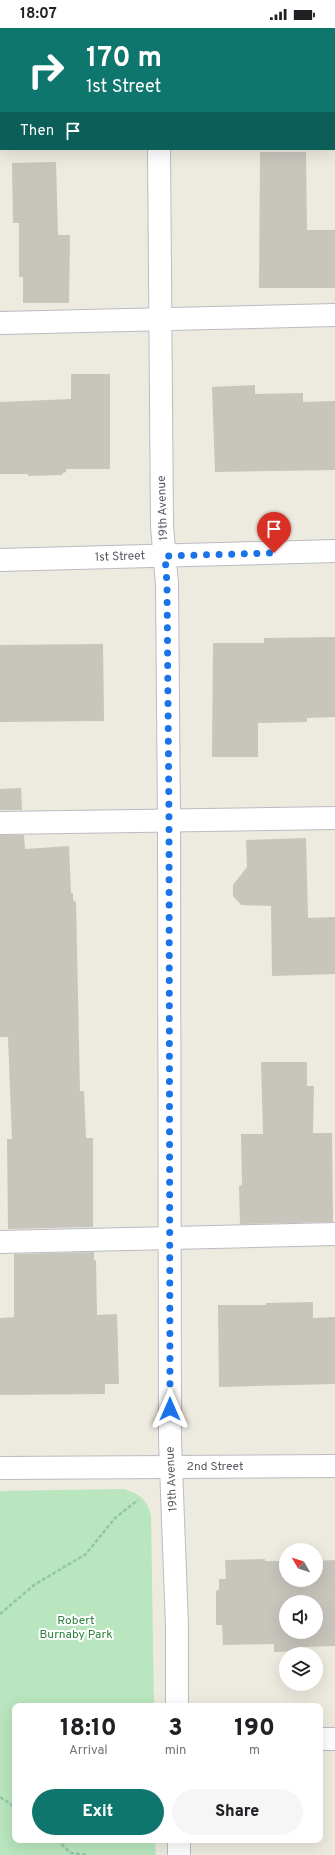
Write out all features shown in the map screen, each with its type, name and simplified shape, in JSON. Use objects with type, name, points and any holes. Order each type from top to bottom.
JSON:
[{"type":"street","name":"19th Avenue","points":[[159,150],[162,526],[167,584],[169,820],[170,1466],[177,1626],[177,1703]]},
{"type":"street","points":[[0,323],[335,315]]},
{"type":"street","name":"1st Street","points":[[0,560],[335,551]]},
{"type":"street","points":[[0,823],[335,818]]},
{"type":"street","points":[[0,1242],[335,1234]]},
{"type":"street","name":"2nd Street","points":[[0,1468],[170,1466],[214,1468],[335,1466]]},
{"type":"street","points":[[323,1739],[335,1739]]},
{"type":"street","points":[[179,1843],[180,1855]]},
{"type":"path","points":[[0,1614],[34,1584],[86,1554],[115,1518],[138,1500]]},
{"type":"path","points":[[0,1797],[12,1805]]},
{"type":"path","points":[[60,1843],[71,1853],[88,1855]]},
{"type":"green space","name":"Robert Burnaby Park","points":[[124,1489],[142,1498],[149,1509],[151,1515],[154,1703],[12,1703],[12,1843],[155,1843],[156,1855],[0,1855],[0,1491]]},
{"type":"building","points":[[260,152],[306,152],[307,230],[335,230],[335,288],[259,288]]},
{"type":"building","points":[[56,162],[58,235],[70,235],[69,303],[23,303],[23,277],[19,277],[19,223],[13,223],[12,163]]},
{"type":"building","points":[[71,374],[110,374],[110,469],[66,469],[66,472],[62,475],[28,476],[28,474],[0,474],[0,402],[71,399]]},
{"type":"building","points":[[255,385],[255,394],[303,393],[303,402],[335,401],[335,470],[215,472],[212,387]]},
{"type":"building","points":[[335,637],[335,717],[307,718],[307,722],[258,723],[258,757],[212,757],[213,643],[264,643],[264,638]]},
{"type":"building","points":[[103,644],[104,721],[0,722],[0,645]]},
{"type":"building","points":[[21,788],[22,810],[0,810],[0,789]]},
{"type":"building","points":[[0,835],[24,835],[25,849],[69,846],[71,893],[73,893],[73,900],[76,902],[80,1091],[84,1091],[86,1138],[93,1138],[93,1227],[8,1229],[7,1139],[12,1139],[8,1037],[0,1037]]},
{"type":"building","points":[[306,838],[308,918],[335,917],[335,974],[272,976],[271,906],[241,905],[233,896],[233,885],[247,867],[246,840]]},
{"type":"building","points":[[261,1062],[307,1062],[307,1086],[314,1086],[313,1133],[332,1133],[333,1222],[240,1224],[239,1186],[242,1185],[241,1134],[263,1134]]},
{"type":"building","points":[[94,1252],[94,1261],[96,1260],[97,1315],[117,1314],[119,1384],[105,1384],[105,1394],[0,1395],[0,1318],[14,1317],[14,1254]]},
{"type":"building","points":[[313,1302],[313,1318],[335,1317],[335,1384],[219,1387],[218,1305],[266,1305],[266,1303]]},
{"type":"building","points":[[265,1559],[265,1561],[279,1561],[279,1587],[323,1587],[323,1561],[335,1560],[335,1646],[279,1647],[279,1652],[274,1652],[274,1644],[223,1645],[222,1625],[216,1625],[216,1591],[219,1590],[219,1579],[226,1579],[225,1560]]},
{"type":"route","points":[[170,1409],[169,820],[167,584],[165,556],[274,553]]}]
